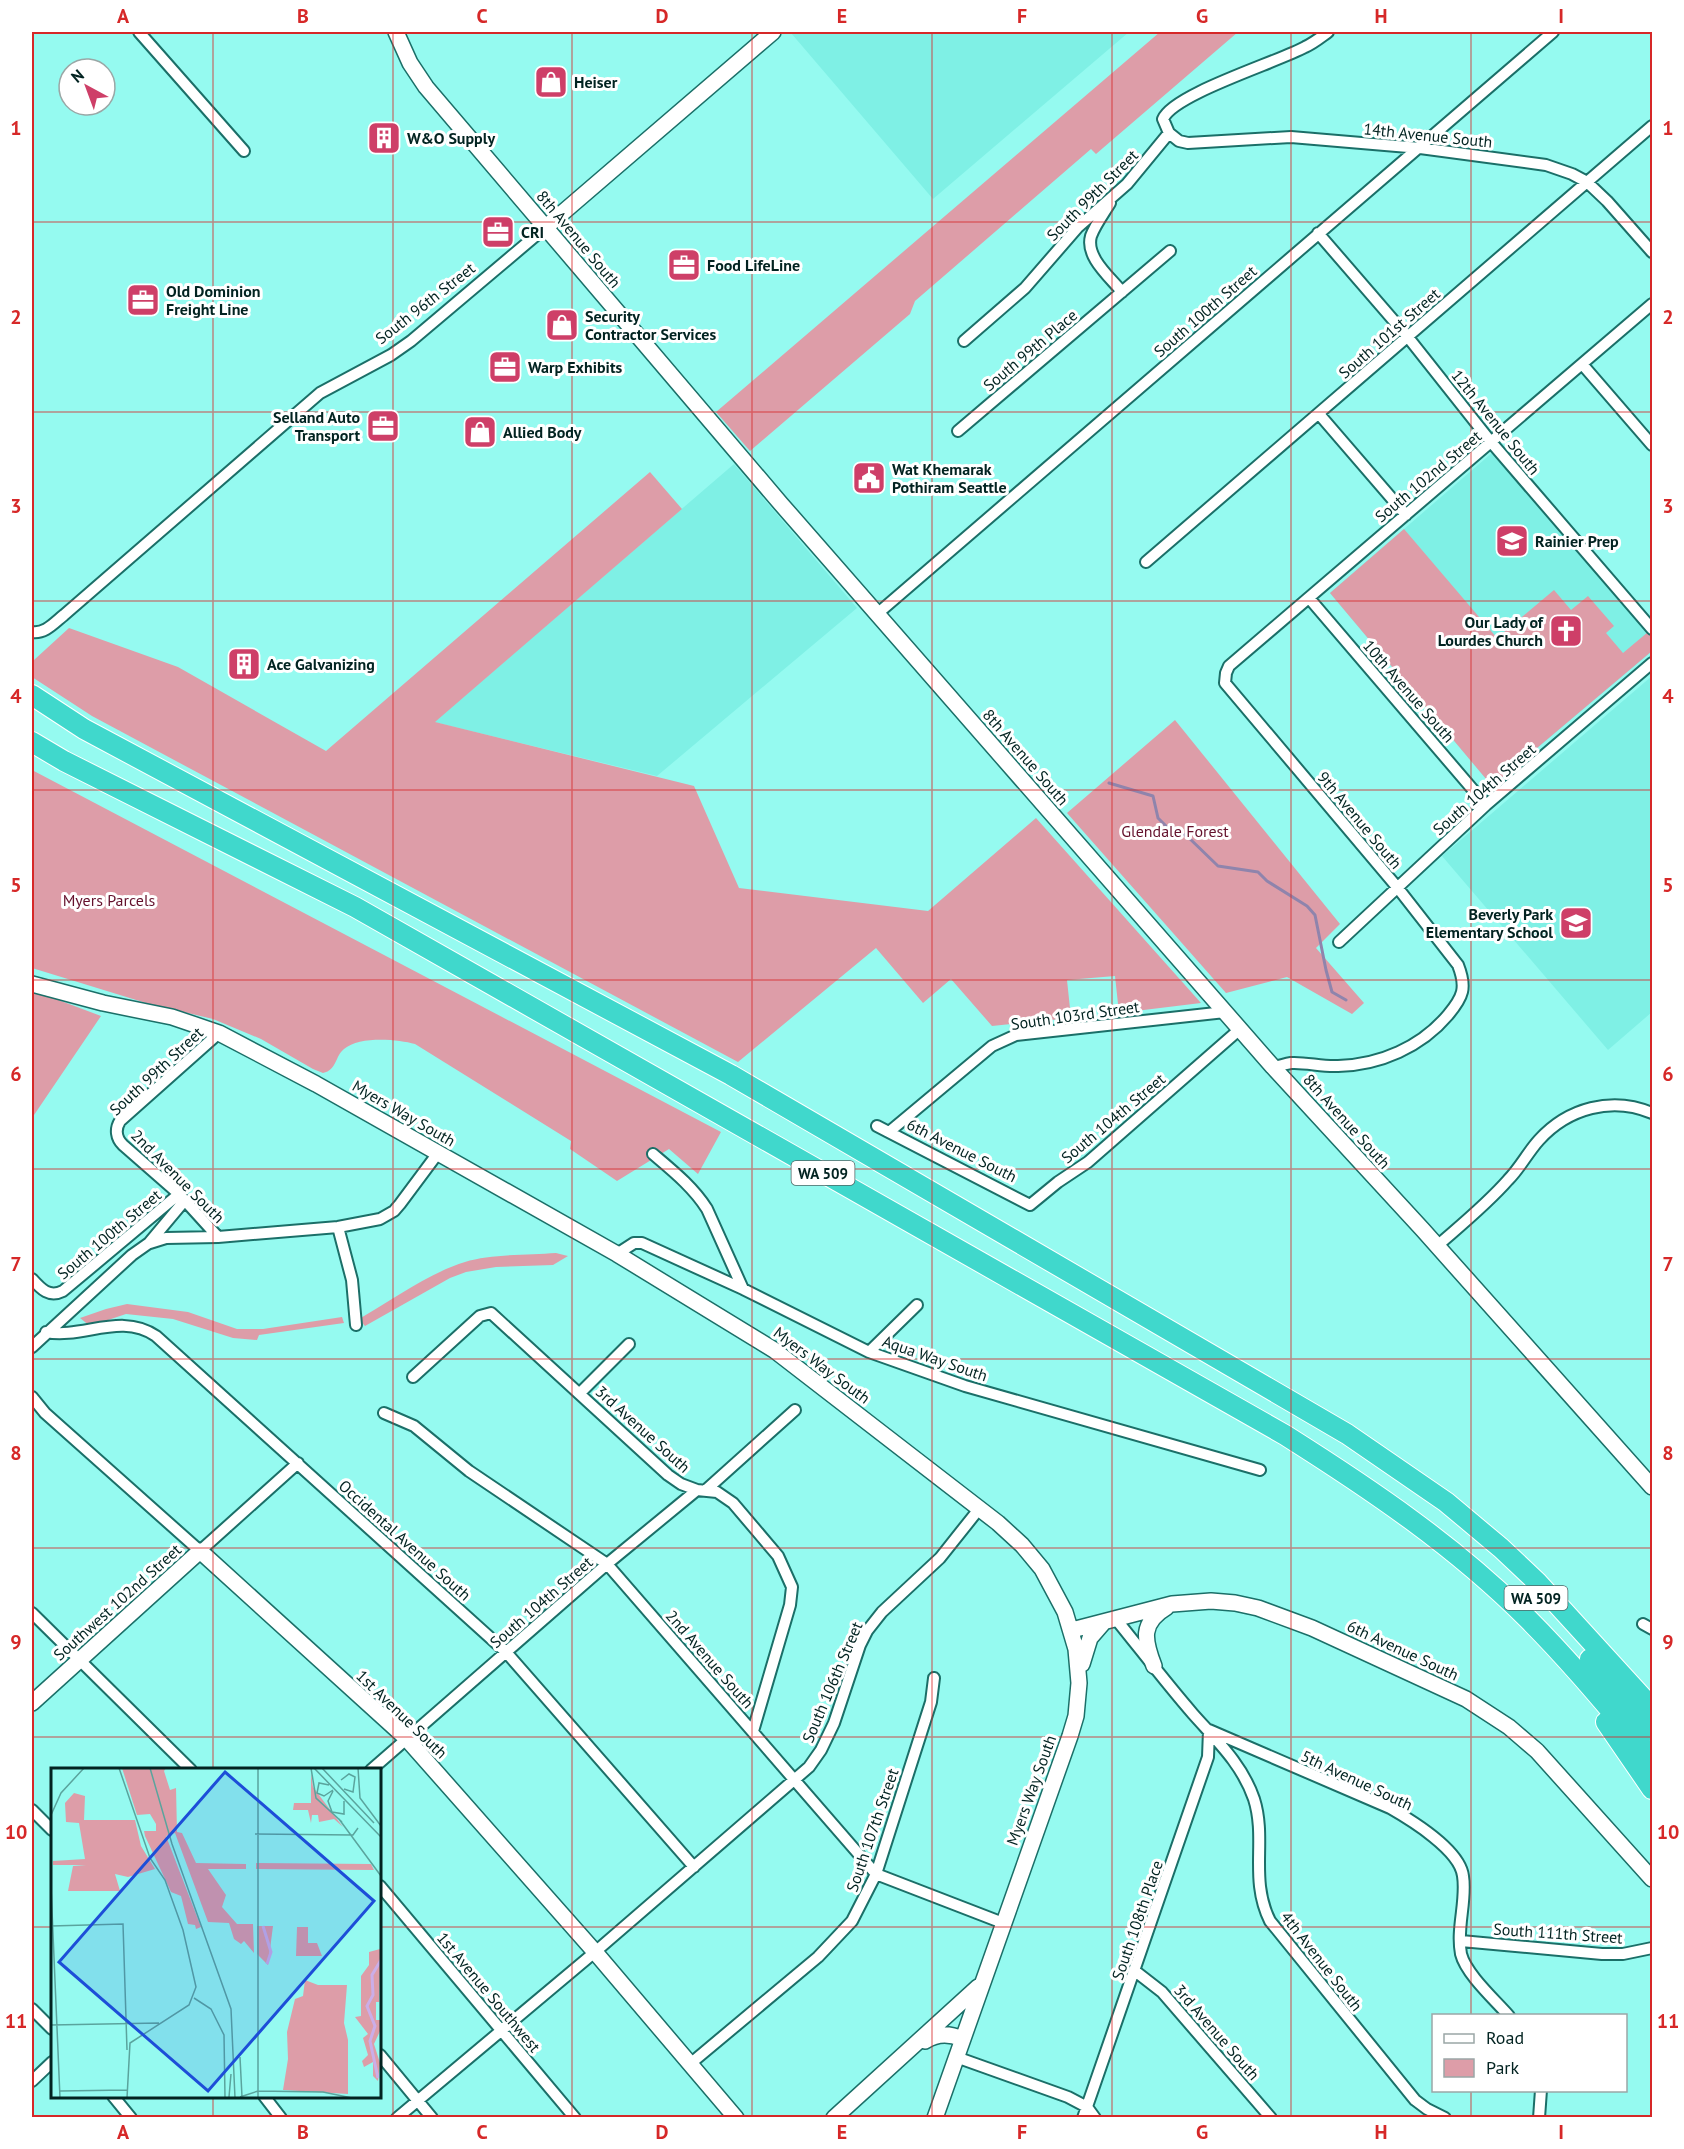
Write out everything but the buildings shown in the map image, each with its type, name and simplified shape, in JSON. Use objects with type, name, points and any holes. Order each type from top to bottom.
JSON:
[{"type":"highway","name":"WA 509","points":[[32,695],[95,735],[731,1075],[1347,1434],[1408,1477],[1501,1560],[1653,1731]]},
{"type":"highway","name":"WA 509","points":[[32,742],[64,761],[355,907],[1285,1436],[1368,1488],[1434,1537],[1503,1595],[1572,1665],[1653,1759]]},
{"type":"highway","points":[[1408,1477],[1446,1502],[1537,1582],[1653,1708]]},
{"type":"highway","points":[[1572,1665],[1603,1718],[1653,1789]]},
{"type":"street","points":[[139,32],[244,151]]},
{"type":"street","name":"8th Avenue South","points":[[396,32],[410,63],[426,87],[781,504],[1273,1067],[1653,1487]]},
{"type":"street","name":"South 96th Street","points":[[33,632],[46,630],[320,393],[391,355],[411,341],[773,32]]},
{"type":"street","points":[[1169,134],[1164,119],[1176,105],[1304,48],[1328,32]]},
{"type":"street","name":"South 100th Street","points":[[877,614],[1553,32]]},
{"type":"street","name":"South 101st Street","points":[[1146,562],[1653,126]]},
{"type":"street","name":"14th Avenue South","points":[[1169,134],[1179,141],[1188,143],[1291,137],[1420,148],[1546,165],[1587,182],[1653,252]]},
{"type":"street","name":"South 99th Street","points":[[964,341],[1025,288],[1078,227],[1114,197],[1169,134]]},
{"type":"street","points":[[1114,197],[1091,235],[1090,244],[1095,259],[1122,292]]},
{"type":"street","name":"12th Avenue South","points":[[1318,233],[1407,336],[1491,442],[1653,629]]},
{"type":"street","name":"South 99th Place","points":[[958,431],[1170,251]]},
{"type":"street","name":"South 102nd Street","points":[[1226,673],[1229,666],[1653,304]]},
{"type":"street","points":[[1582,364],[1653,445]]},
{"type":"street","points":[[1319,414],[1406,515]]},
{"type":"street","name":"10th Avenue South","points":[[1309,598],[1486,805]]},
{"type":"street","name":"South 104th Street","points":[[1339,942],[1486,805],[1653,663]]},
{"type":"street","name":"9th Avenue South","points":[[1226,673],[1225,683],[1397,887],[1458,965],[1462,977],[1463,991],[1458,1004],[1426,1036],[1395,1054],[1371,1061],[1338,1066],[1292,1063],[1273,1067]]},
{"type":"street","name":"Myers Way South","points":[[32,984],[103,1003],[172,1017],[219,1033],[316,1084],[617,1254],[774,1350],[979,1509],[1022,1545],[1042,1569],[1055,1591],[1072,1630],[1080,1674],[1078,1703],[1070,1736],[935,2118]]},
{"type":"street","name":"South 103rd Street","points":[[889,1132],[992,1046],[1016,1035],[1225,1012]]},
{"type":"street","name":"South 104th Street","points":[[1030,1205],[1058,1182],[1088,1162],[1240,1029]]},
{"type":"street","name":"South 99th Street","points":[[117,1131],[120,1121],[219,1033]]},
{"type":"street","points":[[1437,1246],[1509,1180],[1545,1133],[1573,1114],[1596,1106],[1611,1104],[1653,1113]]},
{"type":"street","name":"6th Avenue South","points":[[877,1126],[1030,1205]]},
{"type":"street","name":"2nd Avenue South","points":[[117,1131],[118,1138],[123,1145],[182,1197],[218,1237],[338,1227]]},
{"type":"street","points":[[356,1326],[352,1280],[338,1227],[380,1219],[394,1211],[438,1153]]},
{"type":"street","points":[[653,1154],[685,1181],[700,1198],[743,1288]]},
{"type":"street","name":"South 100th Street","points":[[149,1243],[182,1197]]},
{"type":"street","name":"South 100th Street","points":[[32,1279],[44,1292],[57,1294],[68,1288],[182,1197]]},
{"type":"street","name":"South 100th Street","points":[[32,1347],[132,1255],[149,1243],[166,1238],[218,1237]]},
{"type":"street","name":"Aqua Way South","points":[[617,1254],[634,1243],[642,1243],[743,1288],[869,1352],[965,1386],[1260,1470]]},
{"type":"street","points":[[869,1352],[917,1305]]},
{"type":"street","name":"3rd Avenue South","points":[[413,1377],[480,1316],[486,1313],[495,1314],[668,1475],[681,1484],[725,1495],[733,1503],[778,1556],[792,1587],[790,1605],[753,1731]]},
{"type":"street","name":"Occidental Avenue South","points":[[46,1332],[72,1333],[121,1325],[147,1330],[298,1463],[506,1652],[694,1867]]},
{"type":"street","points":[[580,1393],[629,1344]]},
{"type":"street","name":"1st Avenue South","points":[[32,1397],[45,1413],[406,1738],[595,1952],[736,2118]]},
{"type":"street","name":"South 104th Street","points":[[373,1768],[607,1564],[702,1490],[795,1410]]},
{"type":"street","name":"2nd Avenue South","points":[[384,1413],[414,1426],[469,1471],[607,1564],[876,1874],[1004,1923]]},
{"type":"street","points":[[200,1551],[298,1463]]},
{"type":"street","name":"South 106th Street","points":[[397,2118],[595,1952],[809,1767],[826,1741],[834,1723],[860,1645],[874,1620],[940,1558],[979,1509]]},
{"type":"street","name":"Southwest 102nd Street","points":[[32,1703],[200,1551]]},
{"type":"street","points":[[1055,1591],[1075,1614],[1112,1619]]},
{"type":"street","name":"6th Avenue South","points":[[1072,1630],[1172,1604],[1223,1602],[1264,1610],[1322,1632],[1466,1699],[1509,1727],[1538,1751],[1653,1879]]},
{"type":"street","points":[[1154,1666],[1148,1650],[1146,1630],[1156,1613],[1172,1604]]},
{"type":"street","points":[[32,1613],[189,1768]]},
{"type":"street","points":[[1080,1674],[1090,1638],[1099,1626],[1112,1619]]},
{"type":"street","name":"4th Avenue South","points":[[1112,1619],[1237,1763],[1246,1780],[1257,1816],[1258,1875],[1263,1904],[1270,1921],[1409,2093],[1427,2109],[1446,2118]]},
{"type":"street","name":"South 107th Street","points":[[690,2064],[818,1957],[842,1934],[862,1905],[876,1874],[931,1702],[934,1678]]},
{"type":"street","name":"5th Avenue South","points":[[1209,1730],[1390,1808],[1405,1816],[1441,1844],[1458,1862],[1463,1876],[1461,1941],[1465,1964],[1507,2014]]},
{"type":"street","name":"South 108th Place","points":[[1085,2113],[1208,1757],[1209,1730]]},
{"type":"street","points":[[32,1810],[51,1829]]},
{"type":"street","name":"1st Avenue Southwest","points":[[381,1887],[575,2118]]},
{"type":"street","name":"South 111th Street","points":[[1461,1941],[1602,1954],[1623,1954],[1653,1948]]},
{"type":"street","name":"3rd Avenue South","points":[[1135,1971],[1162,1992],[1271,2118]]},
{"type":"street","points":[[834,2118],[981,1984]]},
{"type":"street","points":[[32,2009],[51,2028]]},
{"type":"street","points":[[907,2053],[939,2034],[962,2039]]},
{"type":"street","points":[[381,2056],[432,2118]]},
{"type":"street","points":[[956,2057],[1068,2097],[1085,2113],[1095,2118]]},
{"type":"street","points":[[32,2081],[51,2063]]},
{"type":"street","points":[[1539,2118],[1541,2092]]},
{"type":"street","points":[[114,2098],[131,2118]]},
{"type":"street","points":[[265,2098],[281,2118]]},
{"type":"shaded area","points":[[1129,32],[933,199],[791,33]]},
{"type":"shaded area","points":[[1493,452],[1652,638],[1652,651],[1492,786],[1330,593]]},
{"type":"shaded area","points":[[734,464],[857,608],[657,776],[434,722]]},
{"type":"shaded area","name":"Beverly Park Elementary School","points":[[1652,676],[1652,1012],[1608,1050],[1442,856]]},
{"type":"green space","points":[[1160,32],[1238,32],[1096,154],[1091,149],[915,301],[910,314],[750,451],[716,412]]},
{"type":"green space","points":[[650,472],[682,509],[435,722],[694,786],[739,888],[928,911],[1036,818],[1201,1003],[1119,1013],[1115,976],[1067,980],[1071,1018],[992,1026],[951,979],[923,1003],[876,948],[738,1062],[92,716],[32,677],[32,659],[34,660],[69,628],[178,667],[326,751]]},
{"type":"green space","points":[[1404,529],[1497,638],[1554,590],[1571,610],[1588,596],[1614,626],[1606,633],[1623,653],[1648,632],[1652,638],[1652,651],[1492,786],[1330,593]]},
{"type":"green space","name":"Glendale Forest","points":[[1175,720],[1340,924],[1316,948],[1364,1003],[1352,1014],[1287,977],[1226,993],[1067,813]]},
{"type":"green space","name":"Myers Parcels","points":[[32,770],[721,1132],[698,1174],[669,1149],[617,1181],[570,1149],[571,1141],[415,1044],[389,1040],[359,1042],[344,1049],[331,1069],[323,1073],[261,1039],[213,1019],[146,1003],[32,968]]},
{"type":"green space","points":[[32,990],[101,1016],[32,1118]]},
{"type":"green space","points":[[556,1253],[568,1256],[553,1265],[496,1267],[466,1272],[450,1278],[365,1326],[359,1319],[424,1280],[465,1262],[498,1256]]},
{"type":"green space","points":[[127,1304],[188,1312],[237,1329],[263,1329],[342,1317],[344,1323],[259,1335],[257,1340],[233,1338],[173,1319],[126,1314],[90,1326],[80,1318]]},
{"type":"waterway","points":[[1109,783],[1153,796],[1158,818],[1168,828],[1187,836],[1218,866],[1258,872],[1267,881],[1307,906],[1315,915],[1332,992],[1346,1000]]},
{"type":"place","name":"Heiser","points":[[551,82]]},
{"type":"place","name":"W&O Supply","points":[[384,138]]},
{"type":"place","name":"CRI","points":[[498,232]]},
{"type":"place","name":"Food LifeLine","points":[[684,265]]},
{"type":"place","name":"Old Dominion Freight Line","points":[[143,300]]},
{"type":"place","name":"Security Contractor Services","points":[[562,325]]},
{"type":"place","name":"Warp Exhibits","points":[[505,367]]},
{"type":"place","name":"Selland Auto Transport","points":[[383,426]]},
{"type":"place","name":"Allied Body","points":[[480,432]]},
{"type":"place","name":"Wat Khemarak Pothiram Seattle","points":[[869,478]]},
{"type":"place","name":"Rainier Prep","points":[[1512,541]]},
{"type":"place","name":"Our Lady of Lourdes Church","points":[[1566,631]]},
{"type":"place","name":"Ace Galvanizing","points":[[244,664]]},
{"type":"place","name":"Beverly Park Elementary School","points":[[1576,923]]}]
